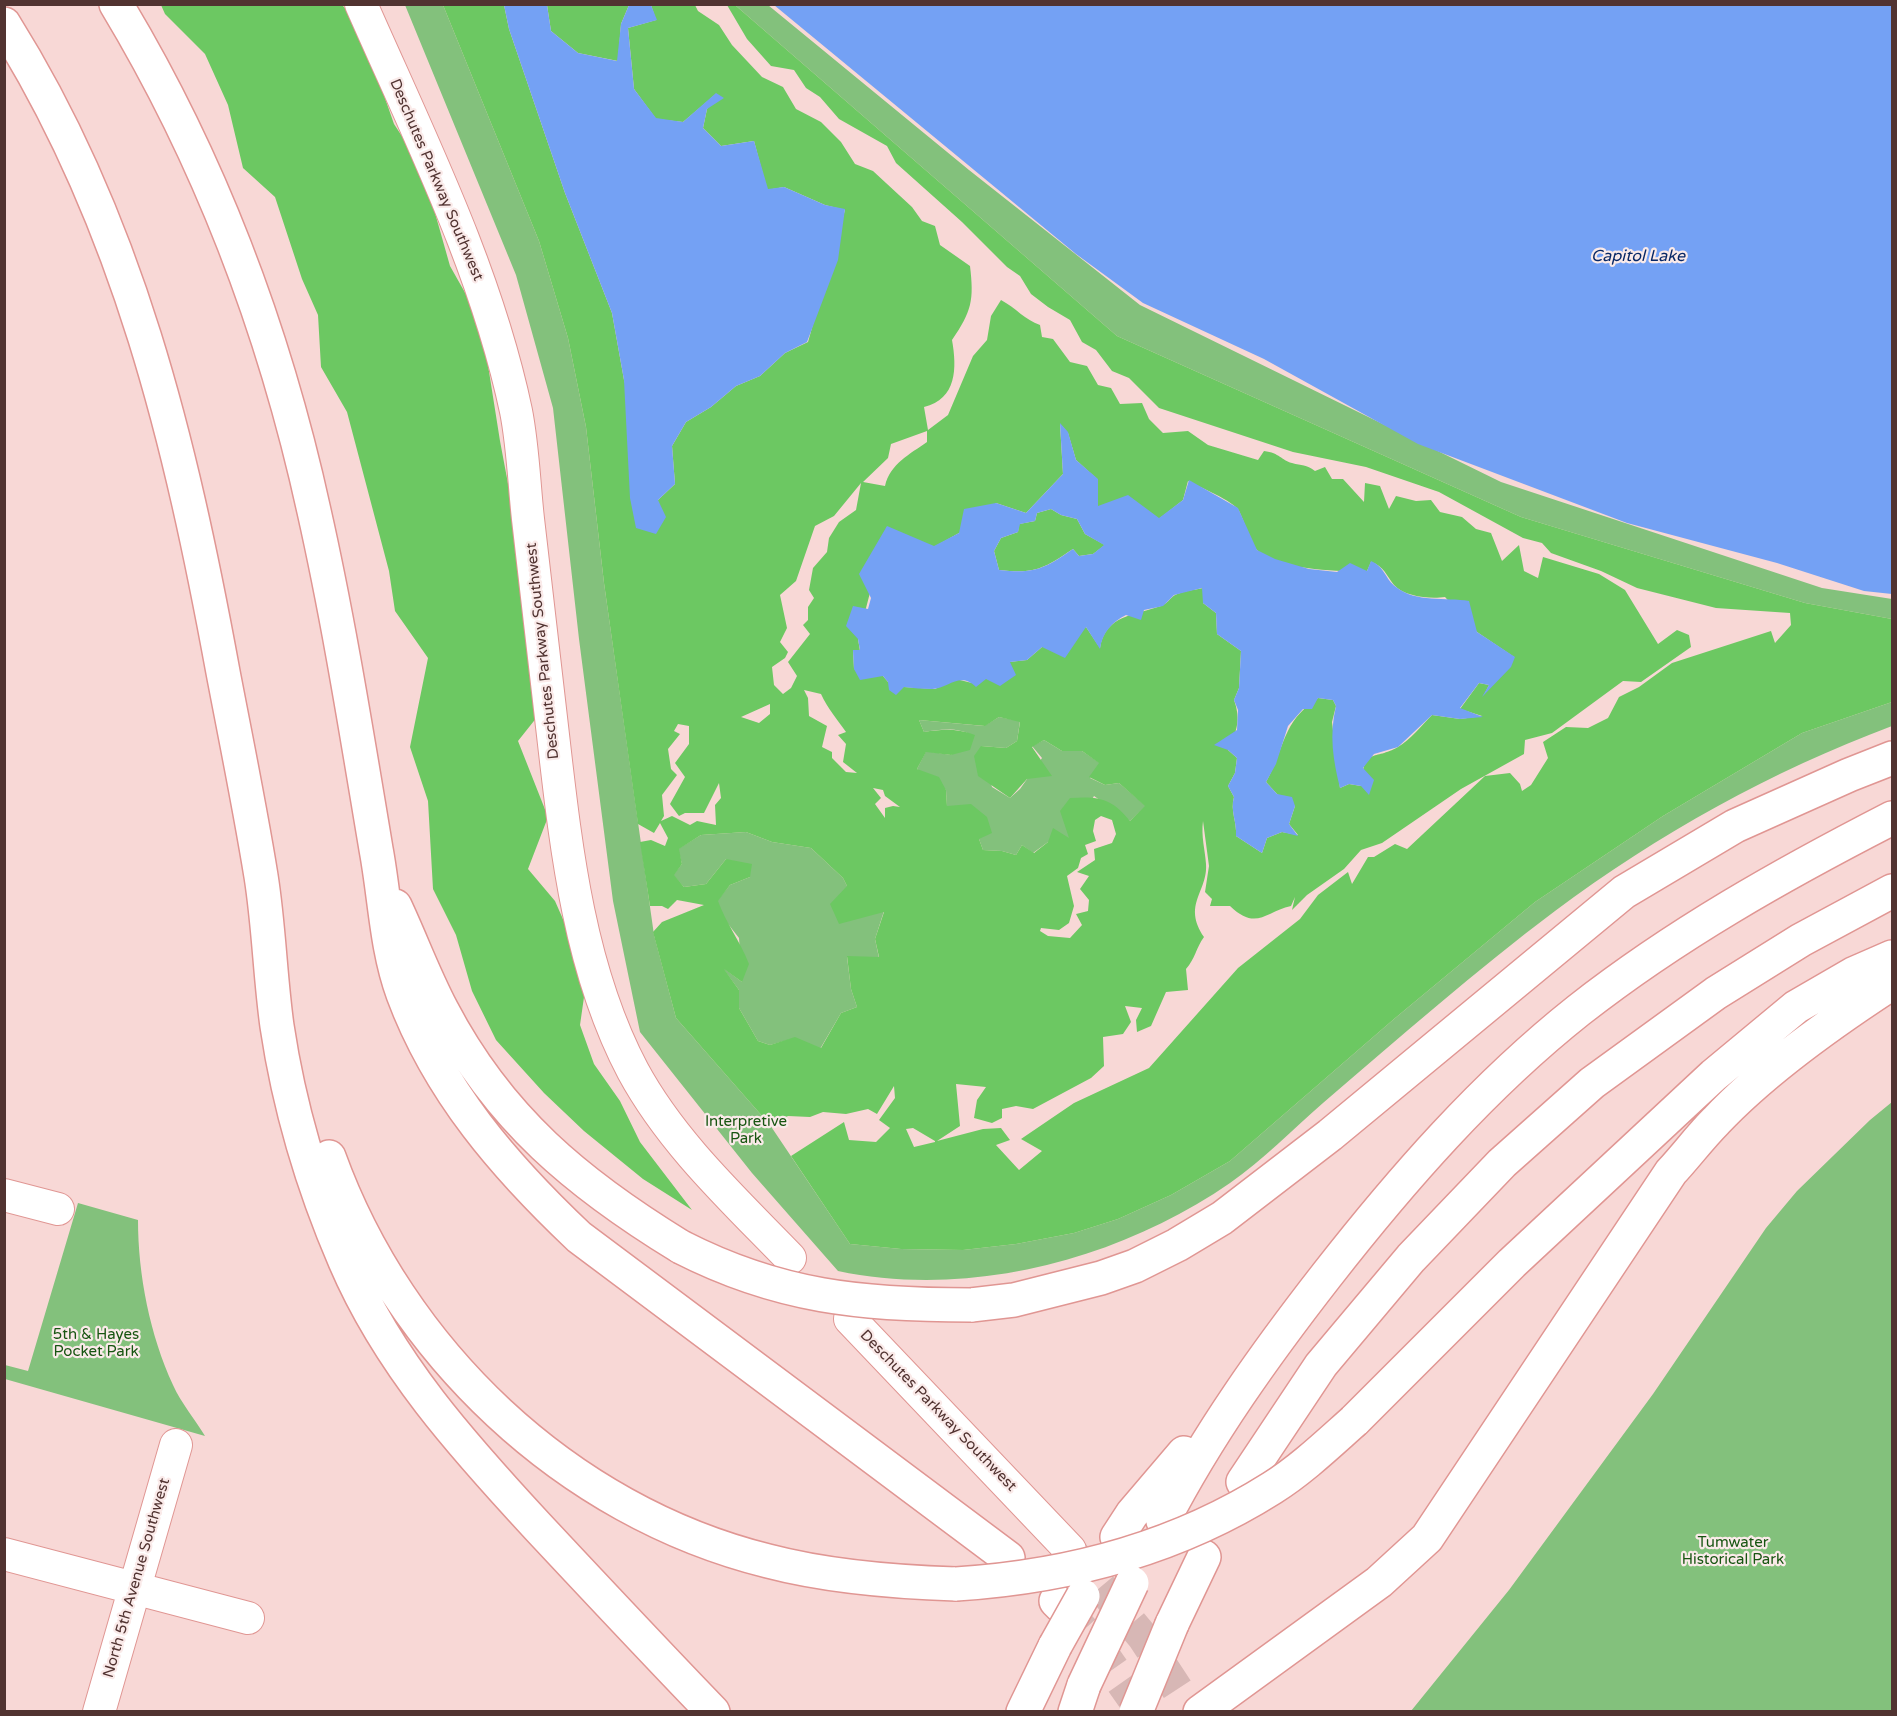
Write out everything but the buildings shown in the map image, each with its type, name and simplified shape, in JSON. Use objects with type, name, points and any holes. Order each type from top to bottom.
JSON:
[{"type":"highway","points":[[116,4],[174,111],[202,171],[253,298],[279,374],[314,510],[336,620],[381,874],[393,965],[424,1043],[445,1082],[470,1119],[536,1197],[579,1237],[631,1279],[1008,1558]]},
{"type":"highway","points":[[4,24],[55,114],[93,191],[125,271],[174,434],[203,563],[261,879],[277,1028],[294,1109],[317,1188],[346,1264],[383,1335],[427,1401],[478,1463],[713,1712]]},
{"type":"highway","points":[[381,874],[442,1010],[500,1100],[573,1175],[640,1222],[681,1247],[743,1275],[815,1295],[909,1305],[971,1305],[1014,1300],[1101,1278],[1135,1266],[1186,1240],[1222,1218],[1330,1135],[1624,892],[1735,826],[1893,758]]},
{"type":"highway","points":[[1163,1521],[1207,1441],[1285,1329],[1380,1207],[1507,1070],[1580,1010],[1656,954],[1816,857],[1893,818]]},
{"type":"highway","points":[[261,879],[280,935],[323,1140],[360,1232],[419,1324],[497,1413],[539,1448],[620,1501],[675,1528],[767,1561],[824,1572],[905,1582],[956,1584],[1000,1581],[1067,1571],[1133,1552],[1199,1527],[1272,1488],[1304,1465],[1354,1421],[1512,1263],[1713,1075],[1796,1007],[1853,974],[1893,957]]},
{"type":"highway","points":[[1243,1482],[1321,1365],[1411,1258],[1502,1163],[1592,1083],[1716,993],[1801,940],[1893,891]]},
{"type":"highway","points":[[1192,1708],[1379,1582],[1427,1538],[1671,1172],[1716,1121],[1742,1096],[1818,1034],[1893,984]]},
{"type":"highway","points":[[1117,1537],[1132,1514],[1258,1368]]},
{"type":"highway","points":[[1136,1712],[1172,1624],[1204,1557]]},
{"type":"highway","points":[[1079,1698],[1132,1583]]},
{"type":"highway","points":[[1023,1712],[1055,1646],[1067,1601]]},
{"type":"highway","points":[[608,1603],[690,1712]]},
{"type":"street","name":"Deschutes Parkway Southwest","points":[[361,4],[431,162],[479,280],[516,412],[562,818],[592,967],[619,1040],[633,1070],[657,1110],[711,1177],[790,1258]]},
{"type":"street","points":[[4,1194],[58,1209]]},
{"type":"street","name":"Deschutes Parkway Southwest","points":[[850,1319],[1070,1550]]},
{"type":"street","name":"North 5th Avenue Southwest","points":[[99,1712],[176,1445]]},
{"type":"street","points":[[4,1554],[248,1618]]},
{"type":"green space","points":[[161,5],[342,5],[348,11],[372,61],[394,124],[422,167],[450,266],[481,321],[500,441],[549,702],[518,741],[548,817],[528,869],[555,901],[573,942],[586,983],[580,1025],[594,1064],[620,1101],[640,1142],[692,1210],[643,1179],[584,1131],[544,1093],[496,1040],[472,991],[456,935],[433,889],[428,801],[410,747],[428,658],[395,611],[389,571],[347,412],[321,367],[318,315],[302,279],[275,197],[243,168],[228,105],[205,54],[165,14]]},
{"type":"green space","name":"Interpretive Park","points":[[405,5],[443,5],[539,241],[568,338],[586,427],[604,583],[654,935],[676,1018],[770,1125],[850,1244],[901,1249],[963,1250],[1016,1244],[1074,1233],[1118,1219],[1171,1195],[1230,1161],[1394,1019],[1535,902],[1663,816],[1802,733],[1892,702],[1892,726],[1803,763],[1717,806],[1675,830],[1594,883],[1466,981],[1254,1164],[1230,1183],[1187,1210],[1141,1233],[1093,1252],[1043,1266],[991,1276],[940,1280],[889,1278],[838,1271],[752,1173],[640,1032],[613,901],[579,639],[553,408],[516,275]]},
{"type":"green space","points":[[443,5],[504,5],[509,29],[565,193],[612,313],[624,380],[658,500],[675,484],[672,446],[686,422],[711,407],[736,386],[760,376],[785,353],[808,342],[845,210],[825,205],[784,187],[767,190],[754,141],[721,146],[703,128],[707,109],[716,94],[683,122],[656,119],[634,89],[628,28],[656,20],[651,5],[695,5],[698,11],[719,25],[732,45],[762,77],[783,87],[796,109],[821,122],[841,142],[855,164],[873,171],[912,207],[922,221],[935,226],[940,245],[970,266],[972,288],[970,305],[964,321],[952,340],[954,371],[952,381],[943,397],[924,407],[928,430],[948,415],[973,356],[987,340],[991,316],[1001,300],[1040,325],[1042,337],[1053,339],[1070,362],[1087,366],[1098,385],[1111,388],[1120,404],[1142,403],[1149,419],[1163,433],[1188,431],[1208,445],[1258,460],[1264,451],[1315,471],[1325,467],[1332,479],[1343,479],[1364,502],[1365,483],[1380,486],[1389,509],[1396,496],[1416,501],[1431,500],[1440,512],[1462,517],[1476,529],[1491,533],[1502,561],[1519,545],[1524,571],[1538,578],[1543,557],[1599,574],[1625,590],[1658,644],[1677,630],[1689,635],[1691,647],[1641,682],[1623,681],[1552,733],[1525,740],[1524,754],[1461,789],[1382,843],[1361,850],[1344,869],[1307,895],[1292,910],[1295,897],[1291,906],[1254,919],[1239,913],[1230,906],[1210,906],[1212,899],[1205,892],[1209,866],[1203,821],[1206,874],[1195,907],[1195,916],[1204,937],[1186,969],[1188,990],[1166,992],[1151,1026],[1137,1032],[1136,1020],[1142,1008],[1125,1006],[1131,1022],[1123,1034],[1103,1037],[1104,1066],[1091,1078],[1033,1109],[1016,1106],[1002,1109],[1002,1118],[992,1123],[974,1118],[977,1100],[986,1087],[956,1084],[960,1126],[937,1141],[983,1129],[1001,1128],[1010,1140],[996,1145],[1019,1170],[1042,1151],[1021,1139],[1074,1103],[1149,1068],[1238,968],[1300,919],[1318,895],[1348,872],[1352,884],[1368,857],[1374,857],[1395,844],[1407,849],[1485,776],[1510,773],[1520,784],[1522,791],[1531,785],[1548,758],[1543,742],[1566,727],[1588,728],[1608,718],[1619,697],[1639,687],[1672,663],[1771,631],[1775,643],[1791,625],[1790,613],[1716,608],[1637,588],[1601,571],[1551,553],[1542,543],[1523,538],[1439,492],[1366,467],[1293,452],[1159,408],[1129,378],[1112,371],[1096,350],[1082,342],[1070,320],[1031,294],[1020,276],[1007,267],[962,222],[896,163],[887,146],[839,119],[820,97],[806,88],[794,70],[771,66],[747,39],[727,5],[735,5],[1117,336],[1521,517],[1805,603],[1892,619],[1892,702],[1802,733],[1663,816],[1535,902],[1394,1019],[1230,1161],[1171,1195],[1118,1219],[1074,1233],[1016,1244],[963,1250],[901,1249],[850,1244],[791,1156],[844,1122],[849,1140],[876,1142],[890,1128],[879,1120],[895,1098],[894,1086],[877,1114],[868,1109],[846,1114],[823,1112],[810,1117],[788,1116],[770,1125],[676,1018],[653,932],[662,922],[704,905],[677,900],[668,909],[662,906],[650,906],[640,842],[651,840],[665,846],[668,838],[660,823],[654,833],[638,824],[604,583],[586,427],[568,338],[539,241]],"holes":[[[1060,424],[1068,433],[1076,460],[1097,479],[1097,507],[1159,519],[1183,500],[1188,481],[1236,507],[1253,545],[1265,556],[1292,565],[1341,571],[1367,571],[1371,562],[1382,568],[1394,585],[1404,592],[1432,598],[1445,597],[1477,632],[1514,657],[1485,693],[1489,685],[1479,683],[1460,709],[1482,716],[1460,719],[1432,715],[1398,747],[1368,760],[1362,773],[1361,786],[1349,784],[1340,788],[1332,722],[1336,706],[1333,700],[1318,698],[1306,707],[1291,726],[1266,782],[1277,794],[1295,806],[1289,824],[1298,835],[1282,832],[1267,838],[1262,853],[1236,836],[1234,797],[1228,786],[1235,773],[1237,758],[1228,750],[1237,725],[1234,700],[1239,688],[1241,651],[1217,634],[1216,613],[1203,603],[1203,588],[1178,594],[1163,605],[1123,618],[1108,629],[1100,648],[1086,627],[1042,647],[1027,660],[1009,662],[972,683],[956,679],[935,689],[904,687],[888,682],[883,676],[854,669],[853,650],[860,651],[858,639],[887,527],[934,547],[959,533],[996,503],[1026,513],[1063,474]],[[927,431],[927,442],[896,466],[885,486],[863,482],[888,458],[891,444]],[[861,483],[856,510],[839,522],[829,538],[827,552],[813,568],[809,590],[814,598],[808,607],[808,620],[803,625],[810,634],[788,662],[797,676],[791,688],[783,694],[774,685],[772,667],[785,658],[788,652],[780,642],[787,628],[780,595],[796,581],[815,526],[834,516]],[[804,690],[821,694],[846,732],[838,735],[846,744],[843,762],[857,773],[846,772],[832,758],[832,752],[822,747],[827,726],[809,716],[808,698]],[[770,704],[770,714],[759,723],[741,717]],[[999,717],[1020,722],[1017,741],[1006,748],[981,746],[974,756],[978,776],[1010,798],[1027,779],[1052,776],[1032,747],[1044,740],[1062,751],[1082,751],[1099,763],[1089,777],[1105,785],[1119,783],[1145,806],[1130,821],[1117,807],[1104,800],[1070,798],[1060,811],[1069,838],[1053,828],[1048,842],[1034,853],[1022,845],[1016,855],[1002,851],[983,850],[979,839],[992,833],[987,817],[971,804],[947,806],[946,790],[939,777],[917,769],[926,752],[951,755],[970,750],[975,735],[950,730],[924,732],[919,720],[985,726]],[[678,724],[689,726],[689,744],[675,763],[685,777],[670,804],[679,816],[685,813],[704,813],[719,783],[721,798],[715,805],[716,825],[697,821],[690,825],[672,816],[661,821],[664,816],[662,795],[677,775],[671,769],[668,749],[680,734],[674,731]],[[873,788],[883,790],[885,796],[900,807],[885,808],[885,818],[875,804],[881,798]],[[1101,816],[1112,820],[1116,834],[1112,843],[1094,849],[1095,860],[1077,872],[1089,876],[1080,889],[1089,900],[1088,911],[1076,914],[1082,925],[1070,938],[1048,936],[1040,931],[1041,928],[1059,930],[1069,923],[1074,906],[1067,876],[1078,868],[1081,858],[1088,854],[1085,845],[1096,841],[1093,831],[1095,820]],[[746,832],[772,842],[811,848],[843,878],[847,886],[830,904],[839,924],[884,912],[875,939],[879,957],[847,956],[851,989],[857,1007],[841,1013],[821,1048],[795,1037],[770,1045],[758,1041],[739,1008],[739,990],[724,969],[742,982],[749,964],[718,901],[730,885],[750,877],[752,864],[726,859],[706,884],[684,887],[674,875],[682,864],[679,849],[701,835]],[[913,1128],[935,1142],[914,1147],[906,1129]]]},
{"type":"green space","points":[[547,5],[629,5],[621,24],[618,61],[578,53],[551,31]]},
{"type":"green space","points":[[735,5],[768,5],[969,170],[1140,305],[1501,482],[1822,588],[1892,599],[1892,619],[1805,603],[1521,517],[1117,336]]},
{"type":"green space","points":[[1051,509],[1061,515],[1077,519],[1085,534],[1105,545],[1093,554],[1079,556],[1073,549],[1046,565],[1030,570],[999,570],[994,551],[1001,538],[1018,532],[1019,524],[1035,521],[1037,513]]},
{"type":"green space","points":[[999,717],[1020,721],[1017,741],[1006,748],[981,746],[992,787],[1010,798],[1020,789],[1042,758],[1032,746],[1044,740],[1062,751],[1082,751],[1100,763],[1090,778],[1105,785],[1119,783],[1146,806],[1130,821],[1094,796],[1070,838],[1048,842],[1033,853],[1022,845],[1016,855],[1002,851],[983,850],[979,839],[947,806],[946,790],[917,769],[926,751],[951,755],[974,736],[956,730],[924,732],[919,720],[984,726]]},
{"type":"green space","points":[[746,832],[772,842],[811,848],[843,878],[847,886],[884,911],[875,939],[879,958],[847,957],[851,989],[857,1007],[841,1013],[820,1049],[795,1038],[770,1045],[758,1041],[739,1008],[739,990],[722,967],[742,982],[739,938],[725,920],[717,901],[730,885],[750,877],[726,859],[706,884],[684,887],[673,875],[682,864],[678,849],[701,835]]},
{"type":"green space","name":"Tumwater Historical Park","points":[[1892,1102],[1892,1711],[1411,1711],[1509,1590],[1653,1394],[1766,1228],[1797,1191],[1870,1120]]},
{"type":"green space","name":"5th & Hayes Pocket Park","points":[[78,1203],[138,1220],[143,1283],[158,1346],[176,1392],[205,1436],[5,1379],[5,1365],[28,1371]]},
{"type":"water","points":[[504,5],[547,5],[551,31],[578,53],[617,61],[621,24],[629,5],[651,5],[657,20],[628,28],[634,89],[656,118],[683,122],[716,93],[724,98],[707,109],[703,128],[721,146],[754,141],[768,189],[784,187],[825,205],[845,209],[838,260],[807,342],[785,353],[760,376],[736,386],[711,407],[686,422],[672,446],[675,484],[658,500],[666,517],[656,534],[636,528],[630,498],[624,380],[612,313],[565,193],[509,29]]},
{"type":"water","name":"Capitol Lake","points":[[774,5],[1892,5],[1892,594],[1864,591],[1777,563],[1627,523],[1418,444],[1264,359],[1143,303],[1076,254]]},
{"type":"water","points":[[1060,423],[1068,432],[1076,460],[1098,479],[1098,506],[1128,495],[1159,518],[1183,500],[1189,480],[1238,508],[1257,550],[1275,559],[1309,569],[1337,572],[1350,563],[1367,571],[1371,561],[1379,566],[1392,584],[1404,592],[1422,597],[1469,601],[1477,632],[1515,657],[1511,667],[1482,697],[1489,685],[1479,683],[1460,708],[1483,717],[1460,719],[1432,715],[1398,747],[1374,754],[1363,768],[1374,780],[1369,795],[1361,786],[1349,784],[1340,788],[1333,747],[1336,706],[1333,700],[1318,698],[1312,709],[1303,709],[1288,726],[1276,764],[1266,782],[1277,794],[1292,797],[1295,806],[1289,824],[1298,836],[1282,832],[1267,838],[1262,853],[1236,836],[1234,797],[1228,786],[1235,773],[1237,758],[1228,750],[1214,745],[1237,730],[1238,710],[1234,700],[1239,688],[1241,651],[1217,634],[1216,613],[1203,603],[1202,588],[1174,595],[1163,606],[1144,610],[1141,620],[1126,615],[1105,633],[1100,649],[1086,627],[1065,658],[1042,647],[1027,660],[1010,662],[1016,675],[1000,686],[986,679],[976,687],[970,682],[960,680],[932,689],[904,687],[896,695],[889,690],[888,682],[883,676],[860,680],[854,669],[853,650],[860,650],[858,639],[846,626],[853,606],[868,609],[871,598],[859,574],[887,526],[934,546],[959,533],[964,509],[996,503],[1026,513],[1063,474]],"holes":[[[1051,509],[1061,515],[1077,519],[1085,534],[1104,545],[1093,554],[1079,556],[1073,549],[1054,561],[1031,570],[999,570],[994,551],[1001,538],[1018,532],[1020,524],[1035,521],[1037,513]]]},
{"type":"tunnel","points":[[1070,1550],[1143,1637],[1185,1701]]},
{"type":"tunnel","points":[[1061,1606],[1096,1645],[1143,1712]]}]
